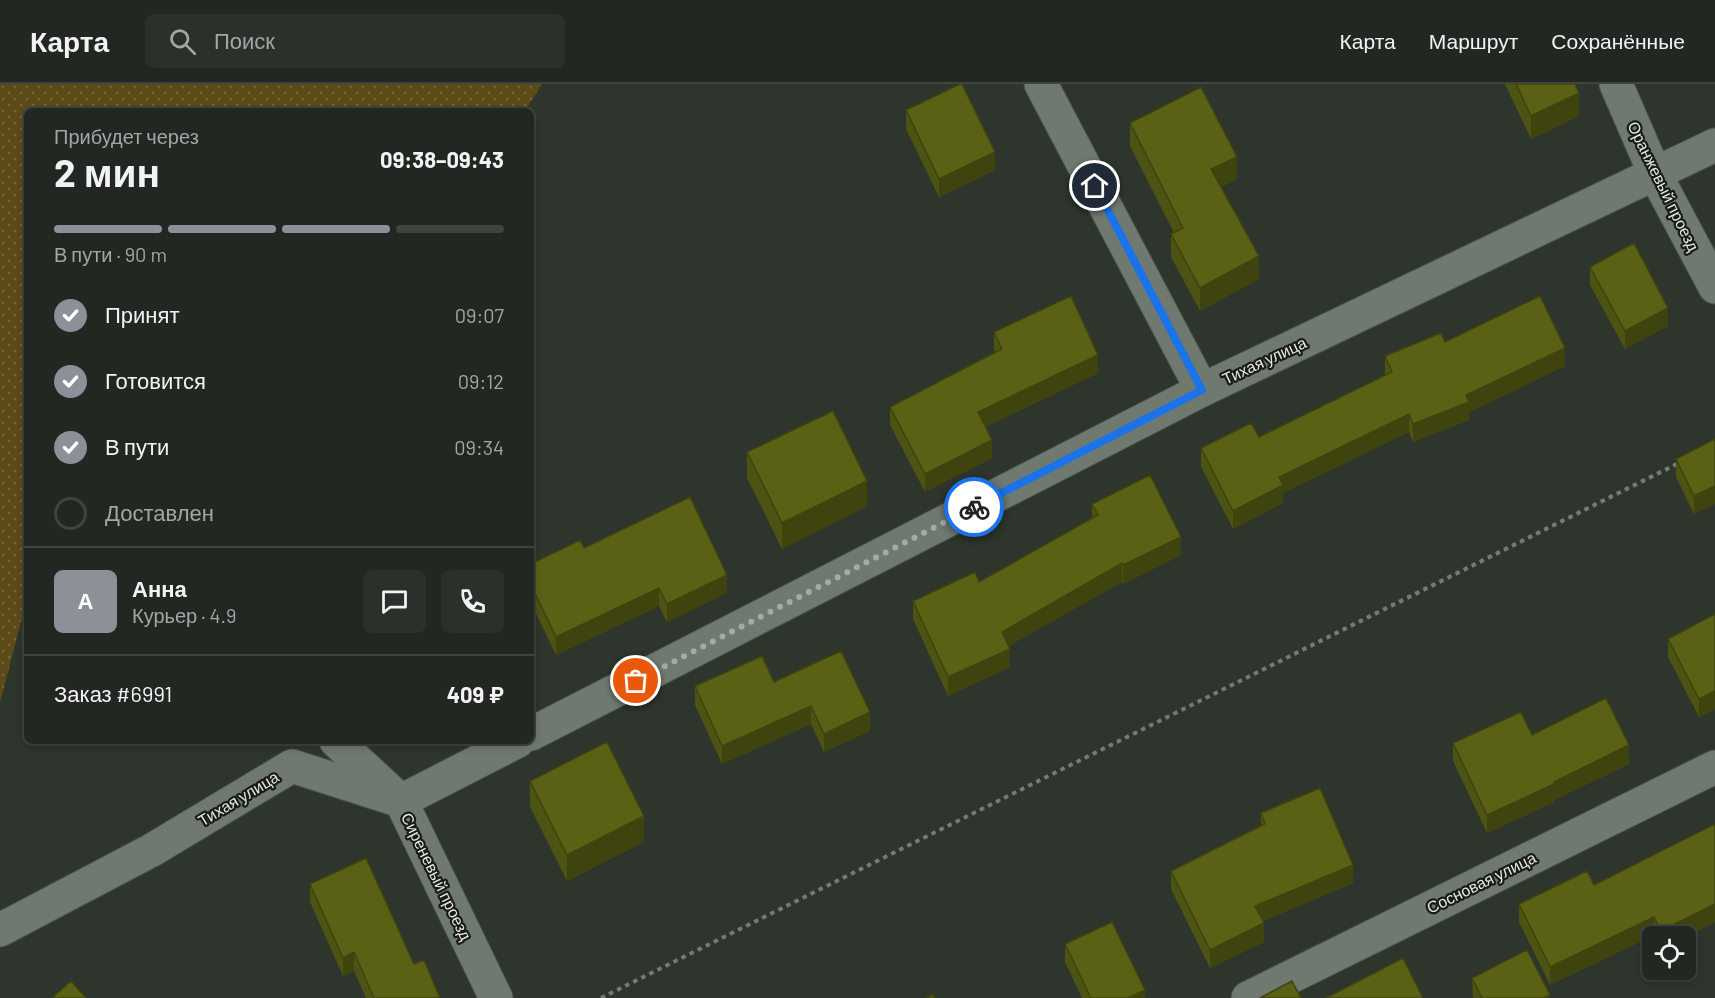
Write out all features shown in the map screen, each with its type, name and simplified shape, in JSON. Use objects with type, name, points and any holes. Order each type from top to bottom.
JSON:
[{"type":"street","points":[[1041,84],[1202,390]]},
{"type":"street","name":"Оранжевый проезд","points":[[1616,84],[1655,174],[1715,287]]},
{"type":"street","name":"Тихая улица","points":[[534,732],[1202,390],[1715,145]]},
{"type":"street","name":"Сиреневый проезд","points":[[339,744],[401,801],[496,998]]},
{"type":"street","points":[[401,801],[512,744]]},
{"type":"street","name":"Тихая улица","points":[[0,930],[152,850],[292,766],[401,801]]},
{"type":"street","name":"Сосновая улица","points":[[1248,998],[1715,767]]},
{"type":"path","points":[[601,998],[1683,461]]},
{"type":"shaded area","points":[[0,84],[542,84],[527,108],[24,108],[24,610],[0,703]]},
{"type":"building","points":[[960,84],[995,152],[939,179],[906,110]]},
{"type":"building","points":[[1516,84],[1575,84],[1579,93],[1531,116]]},
{"type":"building","points":[[1201,87],[1237,157],[1211,169],[1259,256],[1200,288],[1171,234],[1183,228],[1130,123]]},
{"type":"building","points":[[1634,243],[1668,308],[1625,331],[1590,267]]},
{"type":"building","points":[[1071,296],[1098,355],[978,412],[992,440],[925,474],[890,407],[1002,349],[994,332]]},
{"type":"building","points":[[1540,296],[1565,348],[1466,395],[1469,402],[1413,424],[1409,414],[1279,477],[1283,485],[1233,511],[1201,448],[1251,423],[1259,437],[1392,372],[1385,356],[1441,333],[1445,342]]},
{"type":"building","points":[[833,411],[867,481],[782,523],[747,452]]},
{"type":"building","points":[[1715,439],[1715,486],[1694,496],[1676,459]]},
{"type":"building","points":[[1150,475],[1181,537],[1123,565],[1122,563],[1002,632],[1010,649],[948,677],[913,601],[975,572],[979,582],[1098,515],[1092,504]]},
{"type":"building","points":[[690,497],[727,575],[667,604],[659,588],[556,637],[534,591],[534,563],[580,540],[584,548]]},
{"type":"building","points":[[1715,614],[1715,691],[1699,699],[1668,639]]},
{"type":"building","points":[[841,651],[870,712],[824,734],[811,706],[722,746],[695,686],[762,656],[774,682]]},
{"type":"building","points":[[1606,698],[1629,745],[1554,784],[1487,815],[1453,743],[1521,712],[1532,735]]},
{"type":"building","points":[[607,742],[644,816],[567,855],[530,781]]},
{"type":"building","points":[[1320,788],[1353,865],[1255,906],[1264,923],[1210,950],[1171,871],[1265,824],[1261,813]]},
{"type":"building","points":[[1715,824],[1715,904],[1671,926],[1658,926],[1654,917],[1550,967],[1519,904],[1587,871],[1594,885]]},
{"type":"building","points":[[366,858],[414,964],[424,960],[440,998],[374,998],[354,952],[343,958],[310,884]]},
{"type":"building","points":[[1112,922],[1145,990],[1128,998],[1091,998],[1065,944]]},
{"type":"building","points":[[1527,950],[1550,995],[1544,998],[1482,998],[1472,978]]},
{"type":"building","points":[[1403,958],[1423,998],[1326,998]]},
{"type":"building","points":[[71,981],[86,998],[52,998]]},
{"type":"building","points":[[1292,981],[1301,998],[1260,998]]},
{"type":"way so far","points":[[636,681],[974,507]]},
{"type":"route","points":[[974,507],[1202,390],[1095,186]]}]
